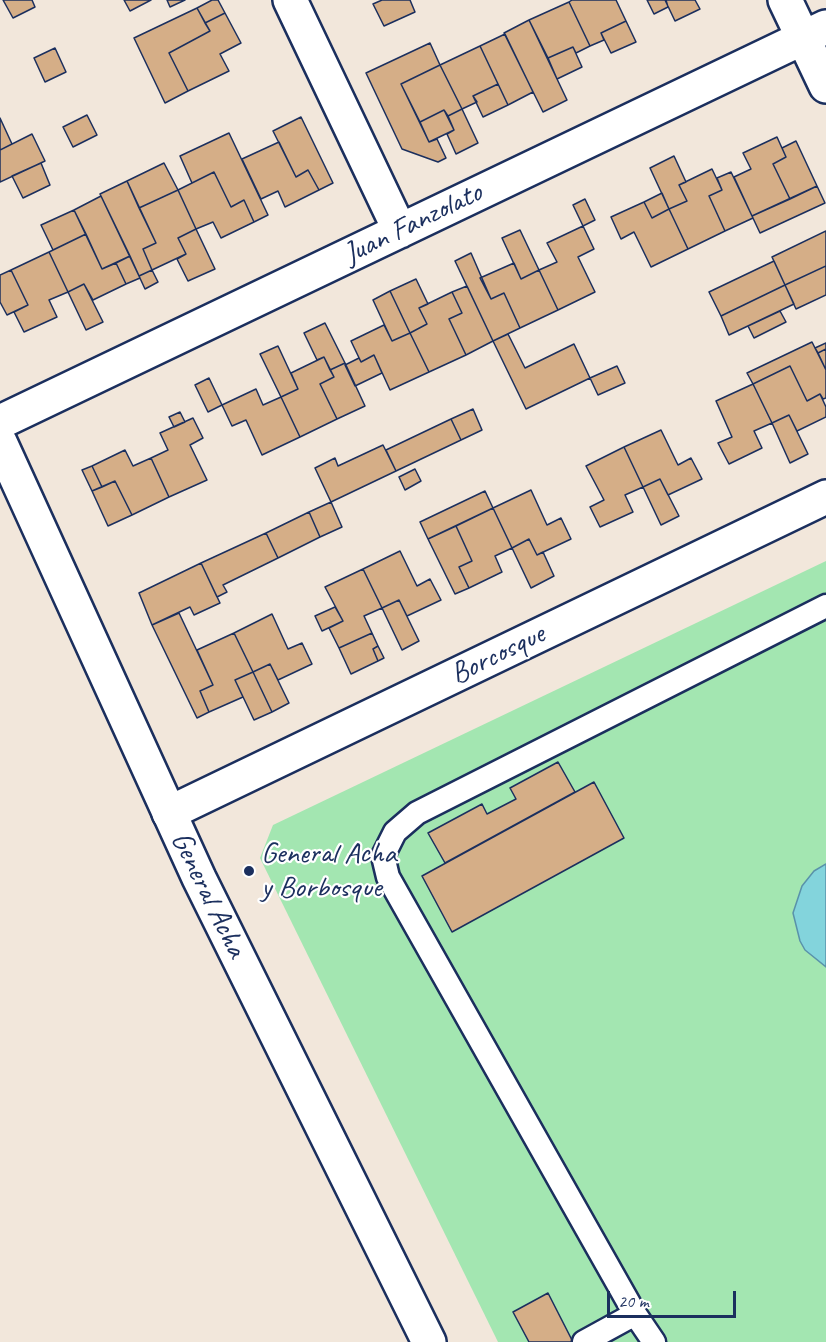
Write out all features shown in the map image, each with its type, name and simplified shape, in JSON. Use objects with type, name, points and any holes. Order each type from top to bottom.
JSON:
[{"type":"street","points":[[290,0],[400,231]]},
{"type":"street","points":[[785,0],[815,33],[826,86]]},
{"type":"street","name":"Juan Fanzolato","points":[[0,422],[815,33]]},
{"type":"street","name":"General Acha","points":[[0,442],[169,813],[429,1342]]},
{"type":"street","name":"Borcosque","points":[[169,813],[826,497]]},
{"type":"lane","points":[[654,1342],[635,1314],[388,878],[383,856],[395,832],[417,813],[826,606]]},
{"type":"lane","points":[[584,1342],[635,1314]]},
{"type":"green space","points":[[826,561],[826,1342],[498,1342],[260,858],[273,825]]},
{"type":"water","points":[[826,864],[826,967],[805,950],[800,941],[793,913],[802,886],[814,871]]},
{"type":"building","points":[[3,0],[32,0],[35,7],[13,18]]},
{"type":"building","points":[[124,0],[151,0],[130,11]]},
{"type":"building","points":[[167,0],[185,0],[170,7]]},
{"type":"building","points":[[212,0],[218,0],[225,13],[205,23],[197,8]]},
{"type":"building","points":[[382,0],[410,0],[415,12],[384,26],[373,4]]},
{"type":"building","points":[[572,0],[616,0],[626,21],[601,33],[604,40],[590,46],[569,2]]},
{"type":"building","points":[[647,0],[666,0],[668,7],[654,14]]},
{"type":"building","points":[[665,0],[695,0],[700,9],[675,21]]},
{"type":"building","points":[[569,2],[590,46],[576,53],[573,47],[548,58],[529,20]]},
{"type":"building","points":[[197,8],[210,31],[169,53],[188,91],[165,103],[134,38]]},
{"type":"building","points":[[225,13],[241,43],[220,54],[229,71],[188,91],[169,53],[210,31],[205,23]]},
{"type":"building","points":[[529,20],[567,100],[543,112],[504,33]]},
{"type":"building","points":[[626,21],[636,42],[611,53],[601,33]]},
{"type":"building","points":[[505,34],[533,92],[508,105],[480,46]]},
{"type":"building","points":[[430,43],[440,65],[401,84],[429,142],[437,139],[446,158],[438,162],[402,149],[366,73]]},
{"type":"building","points":[[480,46],[498,84],[473,96],[477,102],[462,109],[440,65]]},
{"type":"building","points":[[573,47],[582,67],[557,79],[548,58]]},
{"type":"building","points":[[55,48],[66,72],[45,82],[34,58]]},
{"type":"building","points":[[440,65],[462,109],[448,116],[444,110],[420,122],[401,84]]},
{"type":"building","points":[[498,84],[508,105],[483,117],[473,96]]},
{"type":"building","points":[[462,109],[478,143],[456,154],[447,134],[454,130],[448,116]]},
{"type":"building","points":[[444,110],[454,130],[429,142],[420,122]]},
{"type":"building","points":[[87,115],[97,135],[73,147],[63,127]]},
{"type":"building","points":[[301,117],[333,183],[319,190],[308,170],[296,177],[273,131]]},
{"type":"building","points":[[0,118],[12,144],[0,150]]},
{"type":"building","points":[[229,133],[268,215],[254,222],[244,200],[231,207],[214,172],[192,183],[180,156]]},
{"type":"building","points":[[32,134],[45,161],[0,182],[0,150]]},
{"type":"building","points":[[777,137],[786,157],[773,164],[790,199],[752,216],[734,177],[751,169],[743,153]]},
{"type":"building","points":[[796,141],[817,186],[790,199],[773,164],[786,157],[782,148]]},
{"type":"building","points":[[279,142],[296,177],[308,170],[319,190],[285,207],[278,191],[261,199],[242,159]]},
{"type":"building","points":[[674,156],[686,182],[679,185],[687,201],[669,209],[650,168]]},
{"type":"building","points":[[41,163],[50,185],[23,198],[12,176]]},
{"type":"building","points":[[164,163],[178,190],[139,208],[127,181]]},
{"type":"building","points":[[712,169],[722,190],[709,196],[725,231],[688,249],[669,209],[687,201],[679,185]]},
{"type":"building","points":[[214,172],[231,207],[244,200],[254,222],[221,238],[213,222],[196,229],[178,190]]},
{"type":"building","points":[[731,172],[753,218],[725,231],[709,196],[722,190],[717,178]]},
{"type":"building","points":[[127,181],[156,243],[143,249],[152,270],[139,276],[100,194]]},
{"type":"building","points":[[817,186],[825,203],[760,233],[752,216]]},
{"type":"building","points":[[178,190],[196,229],[178,238],[186,254],[152,270],[143,249],[156,243],[139,208]]},
{"type":"building","points":[[662,193],[669,209],[652,218],[644,202]]},
{"type":"building","points":[[101,196],[130,256],[102,269],[74,210]]},
{"type":"building","points":[[585,199],[595,220],[583,226],[573,205]]},
{"type":"building","points":[[644,202],[652,218],[669,209],[688,249],[651,267],[634,232],[621,239],[611,217]]},
{"type":"building","points":[[74,210],[86,234],[53,250],[41,225]]},
{"type":"building","points":[[583,226],[594,249],[578,257],[595,292],[558,310],[539,270],[557,262],[547,243]]},
{"type":"building","points":[[196,229],[215,269],[188,281],[177,259],[186,254],[178,238]]},
{"type":"building","points":[[520,230],[539,270],[521,279],[502,238]]},
{"type":"building","points":[[826,231],[826,266],[785,285],[772,257]]},
{"type":"building","points":[[86,234],[102,269],[116,263],[126,284],[93,300],[84,284],[68,292],[49,252]]},
{"type":"building","points":[[49,252],[68,292],[49,300],[57,317],[24,332],[14,312],[28,305],[11,270]]},
{"type":"building","points":[[471,253],[491,299],[504,293],[520,328],[493,341],[455,261]]},
{"type":"building","points":[[130,256],[140,278],[126,284],[116,263]]},
{"type":"building","points":[[774,261],[785,285],[721,316],[709,292]]},
{"type":"building","points":[[514,263],[521,279],[539,270],[558,310],[520,328],[504,293],[491,299],[480,278]]},
{"type":"building","points":[[826,266],[826,295],[796,309],[785,285]]},
{"type":"building","points":[[11,270],[28,305],[7,315],[0,302],[0,275]]},
{"type":"building","points":[[152,270],[158,282],[145,289],[139,276]]},
{"type":"building","points":[[416,279],[428,304],[419,308],[427,324],[410,333],[390,291]]},
{"type":"building","points":[[84,284],[103,322],[86,330],[68,292]]},
{"type":"building","points":[[785,285],[794,304],[729,335],[721,316]]},
{"type":"building","points":[[467,286],[493,341],[466,355],[449,319],[462,313],[452,292]]},
{"type":"building","points":[[390,291],[410,333],[392,341],[373,300]]},
{"type":"building","points":[[452,292],[462,313],[449,319],[466,355],[429,372],[410,333],[427,324],[419,308]]},
{"type":"building","points":[[780,311],[786,322],[754,338],[748,326]]},
{"type":"building","points":[[325,323],[345,363],[330,370],[324,357],[317,360],[304,333]]},
{"type":"building","points":[[384,325],[392,341],[410,333],[429,372],[390,390],[374,355],[361,362],[351,341]]},
{"type":"building","points":[[508,334],[525,368],[574,344],[590,378],[526,409],[493,341]]},
{"type":"building","points":[[812,342],[826,370],[826,398],[823,399],[820,394],[807,401],[790,366],[753,384],[747,373]]},
{"type":"building","points":[[826,343],[826,349],[818,353],[815,348]]},
{"type":"building","points":[[278,346],[298,389],[281,397],[260,354]]},
{"type":"building","points":[[826,349],[826,370],[818,353]]},
{"type":"building","points":[[374,355],[382,373],[355,386],[345,365],[359,358],[361,362]]},
{"type":"building","points":[[324,357],[334,377],[320,384],[337,419],[300,437],[281,397],[298,389],[291,373]]},
{"type":"building","points":[[345,363],[365,406],[337,419],[320,384],[334,377],[330,370]]},
{"type":"building","points":[[617,366],[625,383],[598,395],[590,378]]},
{"type":"building","points":[[790,366],[807,401],[820,394],[826,407],[826,417],[797,431],[789,415],[772,423],[753,384]]},
{"type":"building","points":[[209,378],[222,405],[208,412],[195,385]]},
{"type":"building","points":[[753,384],[772,423],[754,431],[762,448],[729,464],[718,443],[732,437],[716,401]]},
{"type":"building","points":[[256,389],[263,405],[281,397],[300,437],[262,455],[246,420],[232,426],[222,405]]},
{"type":"building","points":[[473,409],[482,430],[461,440],[451,419]]},
{"type":"building","points":[[180,412],[185,422],[174,427],[169,417]]},
{"type":"building","points":[[789,415],[808,454],[790,463],[772,423]]},
{"type":"building","points":[[193,418],[203,438],[190,445],[207,480],[169,497],[151,458],[168,450],[160,433]]},
{"type":"building","points":[[451,419],[461,440],[396,471],[386,450]]},
{"type":"building","points":[[661,430],[678,465],[691,458],[702,479],[668,495],[660,479],[643,487],[624,447]]},
{"type":"building","points":[[383,445],[396,471],[331,502],[315,468],[335,458],[338,466]]},
{"type":"building","points":[[624,447],[643,487],[625,495],[633,512],[600,527],[590,507],[604,500],[586,466]]},
{"type":"building","points":[[125,450],[133,466],[151,458],[169,497],[132,515],[115,481],[102,487],[92,466]]},
{"type":"building","points":[[92,466],[102,487],[92,491],[82,470]]},
{"type":"building","points":[[415,469],[421,481],[405,490],[399,477]]},
{"type":"building","points":[[660,479],[679,516],[661,525],[643,487]]},
{"type":"building","points":[[115,481],[132,515],[108,526],[92,491]]},
{"type":"building","points":[[531,490],[547,525],[561,518],[571,539],[537,555],[529,539],[512,548],[493,508]]},
{"type":"building","points":[[485,491],[493,508],[428,539],[420,522]]},
{"type":"building","points":[[331,502],[342,527],[320,537],[309,512]]},
{"type":"building","points":[[493,508],[512,548],[495,556],[502,572],[469,588],[459,567],[472,561],[456,526]]},
{"type":"building","points":[[309,512],[320,537],[278,558],[266,533]]},
{"type":"building","points":[[456,526],[472,561],[459,567],[469,588],[455,594],[428,539]]},
{"type":"building","points":[[266,533],[278,558],[223,585],[227,592],[217,597],[201,563]]},
{"type":"building","points":[[529,539],[537,555],[543,552],[554,576],[531,588],[512,548]]},
{"type":"building","points":[[400,551],[417,586],[430,579],[441,600],[407,616],[399,600],[382,608],[363,569]]},
{"type":"building","points":[[201,563],[220,603],[194,615],[190,607],[152,625],[139,593]]},
{"type":"building","points":[[363,569],[382,608],[364,616],[372,633],[339,648],[329,628],[343,621],[325,587]]},
{"type":"building","points":[[399,600],[419,641],[402,650],[382,608]]},
{"type":"building","points":[[335,607],[343,621],[322,631],[315,616]]},
{"type":"building","points":[[179,613],[213,685],[200,691],[209,712],[197,718],[152,625]]},
{"type":"building","points":[[272,614],[288,649],[302,643],[312,664],[278,680],[270,664],[253,672],[234,633]]},
{"type":"building","points":[[234,633],[253,672],[235,680],[243,697],[209,712],[200,691],[213,685],[197,650]]},
{"type":"building","points":[[372,633],[378,646],[373,649],[378,661],[351,674],[339,648]]},
{"type":"building","points":[[378,646],[384,658],[378,661],[373,649]]},
{"type":"building","points":[[270,664],[289,703],[272,712],[253,672]]},
{"type":"building","points":[[253,672],[272,712],[254,720],[235,680]]},
{"type":"building","points":[[558,762],[575,792],[445,863],[428,833],[482,804],[487,814],[516,799],[510,788]]},
{"type":"building","points":[[594,782],[624,838],[452,932],[422,876]]},
{"type":"building","points":[[548,1293],[573,1342],[529,1342],[513,1312]]},
{"type":"place","name":"General Acha y Borbosque","points":[[249,871]]}]
